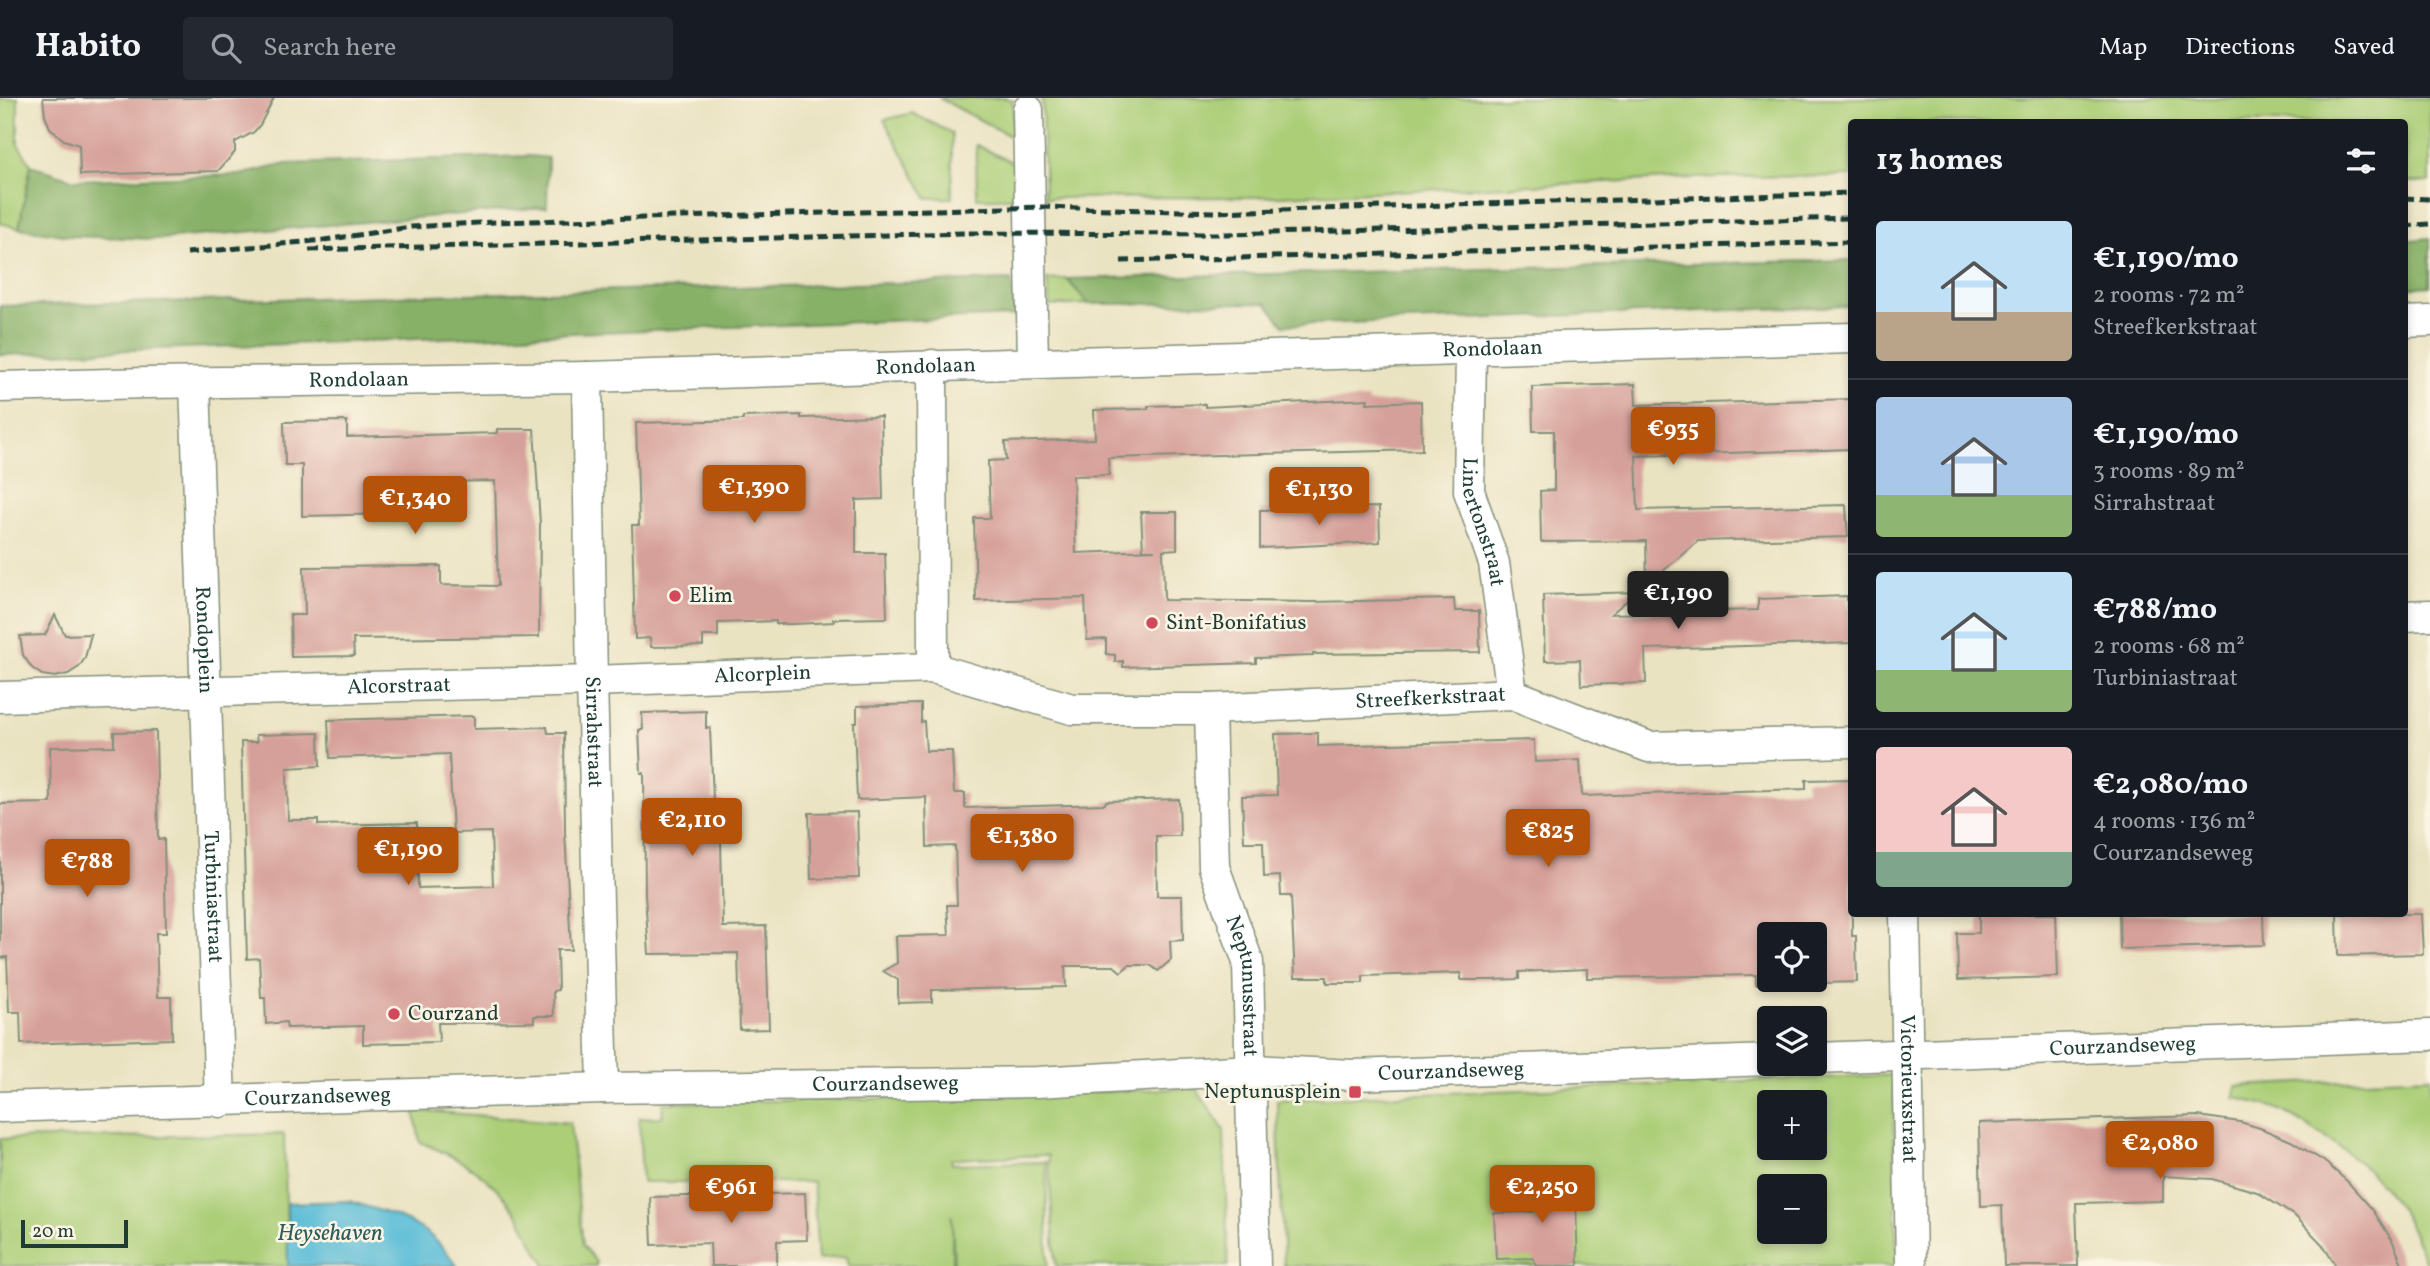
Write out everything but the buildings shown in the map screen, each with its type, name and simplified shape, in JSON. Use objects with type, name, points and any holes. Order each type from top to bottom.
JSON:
[{"type":"street","points":[[1028,110],[1033,362]]},
{"type":"street","points":[[2408,322],[2430,321]]},
{"type":"street","name":"Rondolaan","points":[[0,387],[587,377],[1848,338]]},
{"type":"street","name":"Linertonstraat","points":[[1471,349],[1469,491],[1494,563],[1512,694]]},
{"type":"street","points":[[932,365],[933,668]]},
{"type":"street","name":"Sirrahstraat","points":[[587,377],[603,1088]]},
{"type":"street","name":"Rondoplein","points":[[0,697],[206,692],[195,383]]},
{"type":"street","points":[[2408,616],[2430,615]]},
{"type":"street","name":"Alcorplein","points":[[592,681],[933,668],[1072,709],[1210,709]]},
{"type":"street","name":"Alcorstraat","points":[[206,692],[592,681]]},
{"type":"street","name":"Turbiniastraat","points":[[206,692],[220,1102]]},
{"type":"street","name":"Streefkerkstraat","points":[[1210,709],[1512,694],[1649,747],[1848,742]]},
{"type":"street","name":"Neptunusstraat","points":[[1210,709],[1214,867],[1248,962],[1255,1266]]},
{"type":"street","name":"Victorieuxstraat","points":[[1905,917],[1911,1266]]},
{"type":"street","name":"Courzandseweg","points":[[1827,1058],[2430,1035]]},
{"type":"street","name":"Courzandseweg","points":[[0,1107],[603,1088],[1037,1082],[1252,1070],[1354,1075],[1757,1060]]},
{"type":"green space","points":[[0,98],[18,98],[18,144],[31,165],[19,228],[0,223]]},
{"type":"green space","points":[[939,98],[1013,100],[1012,137]]},
{"type":"green space","points":[[1042,98],[2430,98],[2430,182],[2408,182],[2408,119],[1848,119],[1848,176],[1721,177],[1255,197],[1045,198]]},
{"type":"green space","points":[[912,113],[952,133],[952,198],[927,198],[884,120]]},
{"type":"green space","points":[[976,145],[1018,165],[1019,198],[977,198]]},
{"type":"green space","points":[[529,156],[548,158],[547,207],[159,239],[69,236],[19,228],[31,165],[74,180],[240,175],[286,164]]},
{"type":"green space","points":[[2430,238],[2430,286],[2408,288],[2408,241]]},
{"type":"green space","points":[[1848,260],[1848,306],[1284,325],[1266,303],[1088,304],[1067,279]]},
{"type":"green space","points":[[1067,279],[1088,304],[1050,306],[1047,280]]},
{"type":"green space","points":[[1011,280],[1015,316],[0,355],[0,306]]},
{"type":"green space","points":[[1893,1075],[1897,1266],[1284,1266],[1277,1100]]},
{"type":"green space","points":[[2430,1077],[2430,1266],[2426,1266],[2418,1243],[2397,1204],[2384,1187],[2353,1157],[2286,1113],[2235,1098],[2236,1086]]},
{"type":"green space","points":[[1196,1088],[1224,1130],[1228,1266],[1056,1266],[1048,1155],[951,1159],[952,1164],[1046,1162],[1048,1266],[954,1266],[952,1215],[952,1266],[848,1266],[846,1257],[818,1259],[813,1182],[642,1182],[639,1118],[662,1117],[663,1103],[964,1097]]},
{"type":"green space","points":[[414,1110],[570,1123],[583,1245],[596,1262],[596,1266],[545,1266],[518,1215],[497,1189],[463,1162],[420,1142]]},
{"type":"green space","points":[[284,1134],[288,1266],[0,1266],[0,1139]]},
{"type":"water","name":"Heysehaven","points":[[349,1201],[397,1217],[423,1230],[435,1239],[457,1266],[288,1266],[287,1203]]},
{"type":"railway","points":[[187,253],[324,240],[411,227],[495,222],[1043,207],[1215,212],[1848,193]]},
{"type":"railway","points":[[2408,198],[2430,199]]},
{"type":"railway","points":[[309,250],[966,233],[1226,234],[1848,218]]},
{"type":"railway","points":[[2408,226],[2430,224]]},
{"type":"railway","points":[[1121,261],[1848,242]]},
{"type":"place","name":"Elim","points":[[675,596]]},
{"type":"place","name":"Sint-Bonifatius","points":[[1152,623]]},
{"type":"place","name":"Courzand","points":[[394,1014]]},
{"type":"place","name":"Neptunusplein","points":[[1355,1092]]}]
